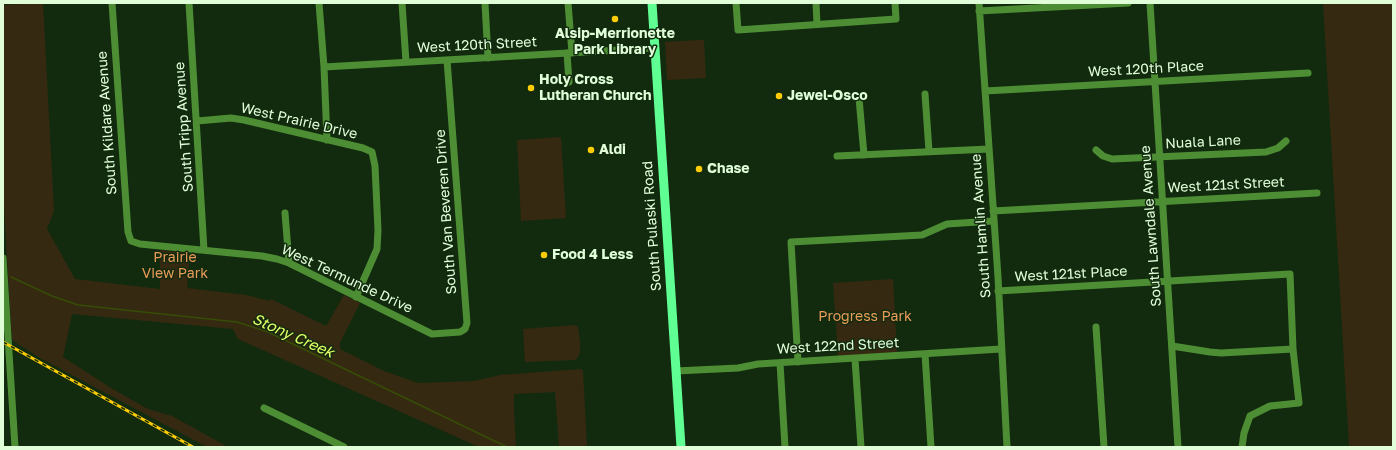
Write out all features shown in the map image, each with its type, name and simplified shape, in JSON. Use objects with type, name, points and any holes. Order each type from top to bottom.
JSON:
[{"type":"main road","name":"South Pulaski Road","points":[[652,3],[681,447]]},
{"type":"street","name":"South Kildare Avenue","points":[[112,3],[128,232],[131,241]]},
{"type":"street","name":"South Tripp Avenue","points":[[189,3],[204,250]]},
{"type":"street","points":[[319,3],[324,66],[327,140]]},
{"type":"street","points":[[402,3],[406,62]]},
{"type":"street","points":[[485,3],[488,58]]},
{"type":"street","points":[[568,3],[569,82]]},
{"type":"street","points":[[736,3],[738,30],[896,19],[895,3]]},
{"type":"street","points":[[816,3],[817,24]]},
{"type":"street","points":[[979,7],[1128,3]]},
{"type":"street","name":"South Lawndale Avenue","points":[[1150,3],[1178,447]]},
{"type":"street","name":"South Hamlin Avenue","points":[[979,7],[1007,447]]},
{"type":"street","name":"West 120th Street","points":[[324,66],[655,48]]},
{"type":"street","name":"South Van Beveren Drive","points":[[432,334],[460,332],[465,329],[467,323],[447,60]]},
{"type":"street","name":"West 120th Place","points":[[985,91],[1308,73]]},
{"type":"street","points":[[926,94],[929,151]]},
{"type":"street","points":[[859,98],[864,155]]},
{"type":"street","name":"West Prairie Drive","points":[[197,121],[231,118],[244,120],[363,148],[372,152],[376,173],[378,230],[376,249],[356,297]]},
{"type":"street","name":"Nuala Lane","points":[[1096,150],[1103,156],[1112,159],[1266,152],[1278,148],[1286,141]]},
{"type":"street","points":[[837,156],[989,149]]},
{"type":"street","name":"West 121st Street","points":[[992,211],[1317,193]]},
{"type":"street","points":[[285,213],[289,263]]},
{"type":"street","points":[[798,362],[791,242],[922,235],[947,224],[993,221]]},
{"type":"street","name":"West Termunde Drive","points":[[131,241],[140,244],[262,256],[277,259],[289,263],[432,334]]},
{"type":"street","points":[[3,258],[15,447]]},
{"type":"street","name":"West 121st Place","points":[[998,291],[1290,274],[1293,348]]},
{"type":"street","points":[[1096,327],[1104,447]]},
{"type":"street","points":[[1172,346],[1221,353],[1293,348],[1298,404],[1270,406],[1250,416],[1244,433],[1242,447]]},
{"type":"street","name":"West 122nd Street","points":[[676,371],[738,368],[758,364],[1001,349]]},
{"type":"street","points":[[925,354],[931,447]]},
{"type":"street","points":[[855,358],[861,447]]},
{"type":"street","points":[[780,363],[785,447]]},
{"type":"street","points":[[264,408],[344,447]]},
{"type":"green space","name":"Prairie View Park","points":[[43,3],[54,211],[47,229],[75,279],[160,289],[160,250],[190,253],[187,288],[246,295],[270,301],[271,299],[326,326],[344,295],[360,303],[340,343],[340,349],[384,371],[418,383],[474,381],[500,375],[581,369],[583,371],[587,447],[559,447],[555,392],[514,394],[516,447],[479,447],[238,339],[233,329],[72,314],[63,357],[111,388],[148,409],[172,416],[228,447],[207,447],[40,358],[12,340],[3,191],[3,5]]},
{"type":"green space","points":[[1323,3],[1393,3],[1393,447],[1349,447]]},
{"type":"green space","points":[[704,40],[706,78],[667,80],[665,42]]},
{"type":"green space","points":[[561,137],[566,218],[521,221],[517,140]]},
{"type":"green space","name":"Progress Park","points":[[893,279],[897,352],[838,356],[833,283]]},
{"type":"green space","points":[[576,325],[578,327],[580,340],[578,358],[575,360],[525,362],[523,329]]},
{"type":"waterway","name":"Stony Creek","points":[[11,277],[52,296],[78,305],[237,322],[268,332],[507,447]]},
{"type":"railway","points":[[3,342],[193,447]]},
{"type":"place","name":"Alsip-Merrionette Park Library","points":[[615,19]]},
{"type":"place","name":"Holy Cross Lutheran Church","points":[[531,88]]},
{"type":"place","name":"Jewel-Osco","points":[[779,96]]},
{"type":"place","name":"Aldi","points":[[591,150]]},
{"type":"place","name":"Chase","points":[[699,169]]},
{"type":"place","name":"Food 4 Less","points":[[544,255]]}]
